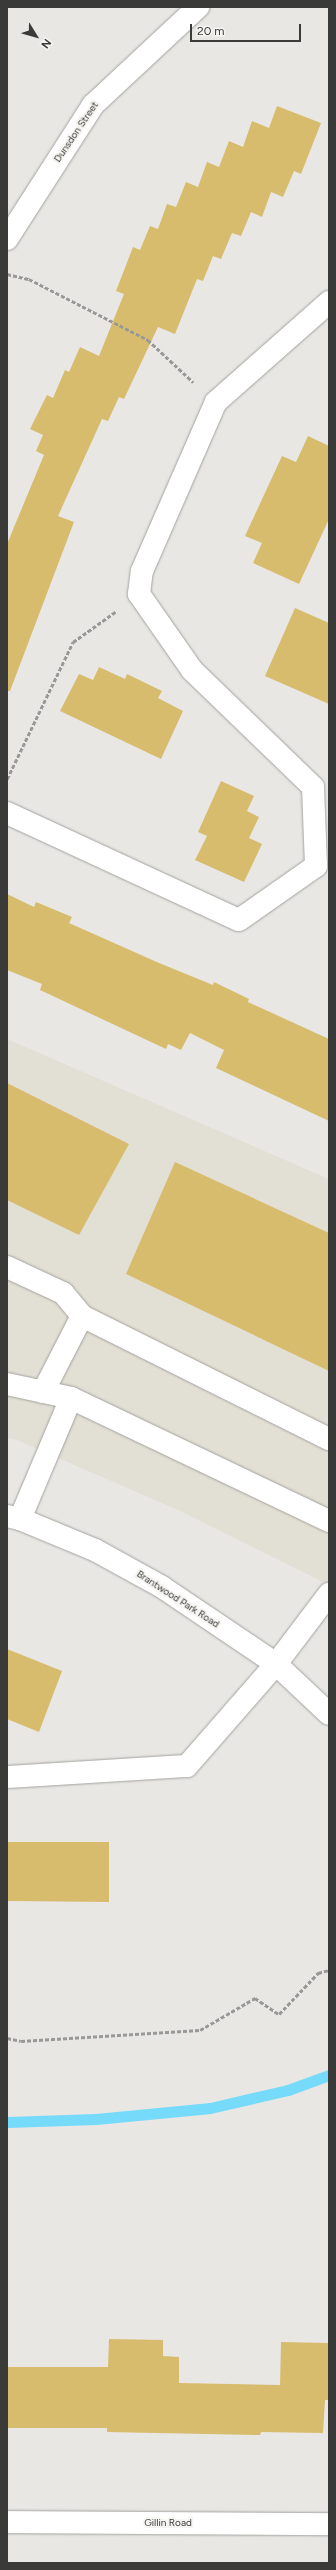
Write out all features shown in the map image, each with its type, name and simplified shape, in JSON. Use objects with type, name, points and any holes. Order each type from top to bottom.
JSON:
[{"type":"street","name":"Dunsdon Street","points":[[7,239],[93,105],[198,7]]},
{"type":"street","points":[[7,813],[240,920],[316,866],[313,787],[192,670],[139,594],[142,571],[216,402],[329,302]]},
{"type":"street","points":[[7,1267],[62,1293],[82,1316],[329,1439]]},
{"type":"street","points":[[42,1392],[82,1316]]},
{"type":"street","points":[[8,1388],[42,1392],[71,1398],[329,1521]]},
{"type":"street","points":[[14,1518],[71,1398]]},
{"type":"street","name":"Brantwood Park Road","points":[[14,1518],[95,1550],[162,1587],[276,1664],[329,1714]]},
{"type":"street","points":[[7,1777],[187,1766],[276,1664],[329,1594]]},
{"type":"street","name":"Gillin Road","points":[[7,2522],[329,2524]]},
{"type":"path","points":[[7,274],[29,279],[148,340],[216,402]]},
{"type":"path","points":[[7,779],[72,642],[139,594]]},
{"type":"path","points":[[7,2038],[21,2041],[200,2030],[255,1998],[279,2014],[318,1973],[329,1970]]},
{"type":"shaded area","points":[[7,1039],[329,1179],[329,1585],[180,1511],[17,1440],[7,1438]]},
{"type":"building","points":[[277,106],[321,123],[301,174],[294,171],[283,197],[271,192],[262,217],[251,212],[241,236],[232,233],[221,259],[213,256],[203,281],[197,279],[175,334],[158,327],[124,399],[119,397],[108,421],[102,419],[58,516],[74,522],[10,691],[7,691],[7,544],[44,455],[36,451],[43,435],[30,429],[47,395],[53,398],[65,370],[69,372],[80,347],[99,356],[124,294],[116,291],[133,247],[140,250],[150,226],[158,229],[167,204],[176,207],[186,182],[198,187],[207,162],[219,167],[229,141],[243,147],[252,121],[269,128]]},
{"type":"building","points":[[308,436],[329,446],[329,519],[299,584],[253,563],[262,543],[245,536],[282,456],[296,462]]},
{"type":"building","points":[[295,608],[329,623],[329,704],[265,676]]},
{"type":"building","points":[[99,667],[125,679],[127,674],[162,691],[158,698],[183,711],[161,759],[60,711],[79,674],[93,680]]},
{"type":"building","points":[[221,781],[254,796],[247,811],[259,817],[249,838],[262,844],[244,882],[195,860],[207,836],[198,832]]},
{"type":"building","points":[[7,894],[34,907],[36,902],[72,917],[69,923],[213,985],[214,982],[249,999],[248,1002],[329,1039],[329,1121],[216,1068],[224,1050],[190,1033],[181,1050],[168,1044],[166,1049],[40,990],[42,984],[7,970]]},
{"type":"building","points":[[7,1083],[129,1144],[79,1235],[7,1200]]},
{"type":"building","points":[[175,1162],[329,1233],[329,1371],[126,1274]]},
{"type":"building","points":[[7,1649],[62,1671],[39,1732],[7,1719]]},
{"type":"building","points":[[7,1842],[109,1842],[109,1902],[7,1901]]},
{"type":"building","points":[[109,2339],[163,2340],[163,2356],[179,2357],[179,2383],[280,2385],[281,2342],[329,2343],[329,2400],[325,2400],[323,2433],[261,2432],[260,2435],[107,2432],[107,2428],[7,2428],[7,2367],[108,2367]]},
{"type":"waterway","points":[[7,2122],[96,2119],[210,2108],[288,2090],[329,2075]]}]
